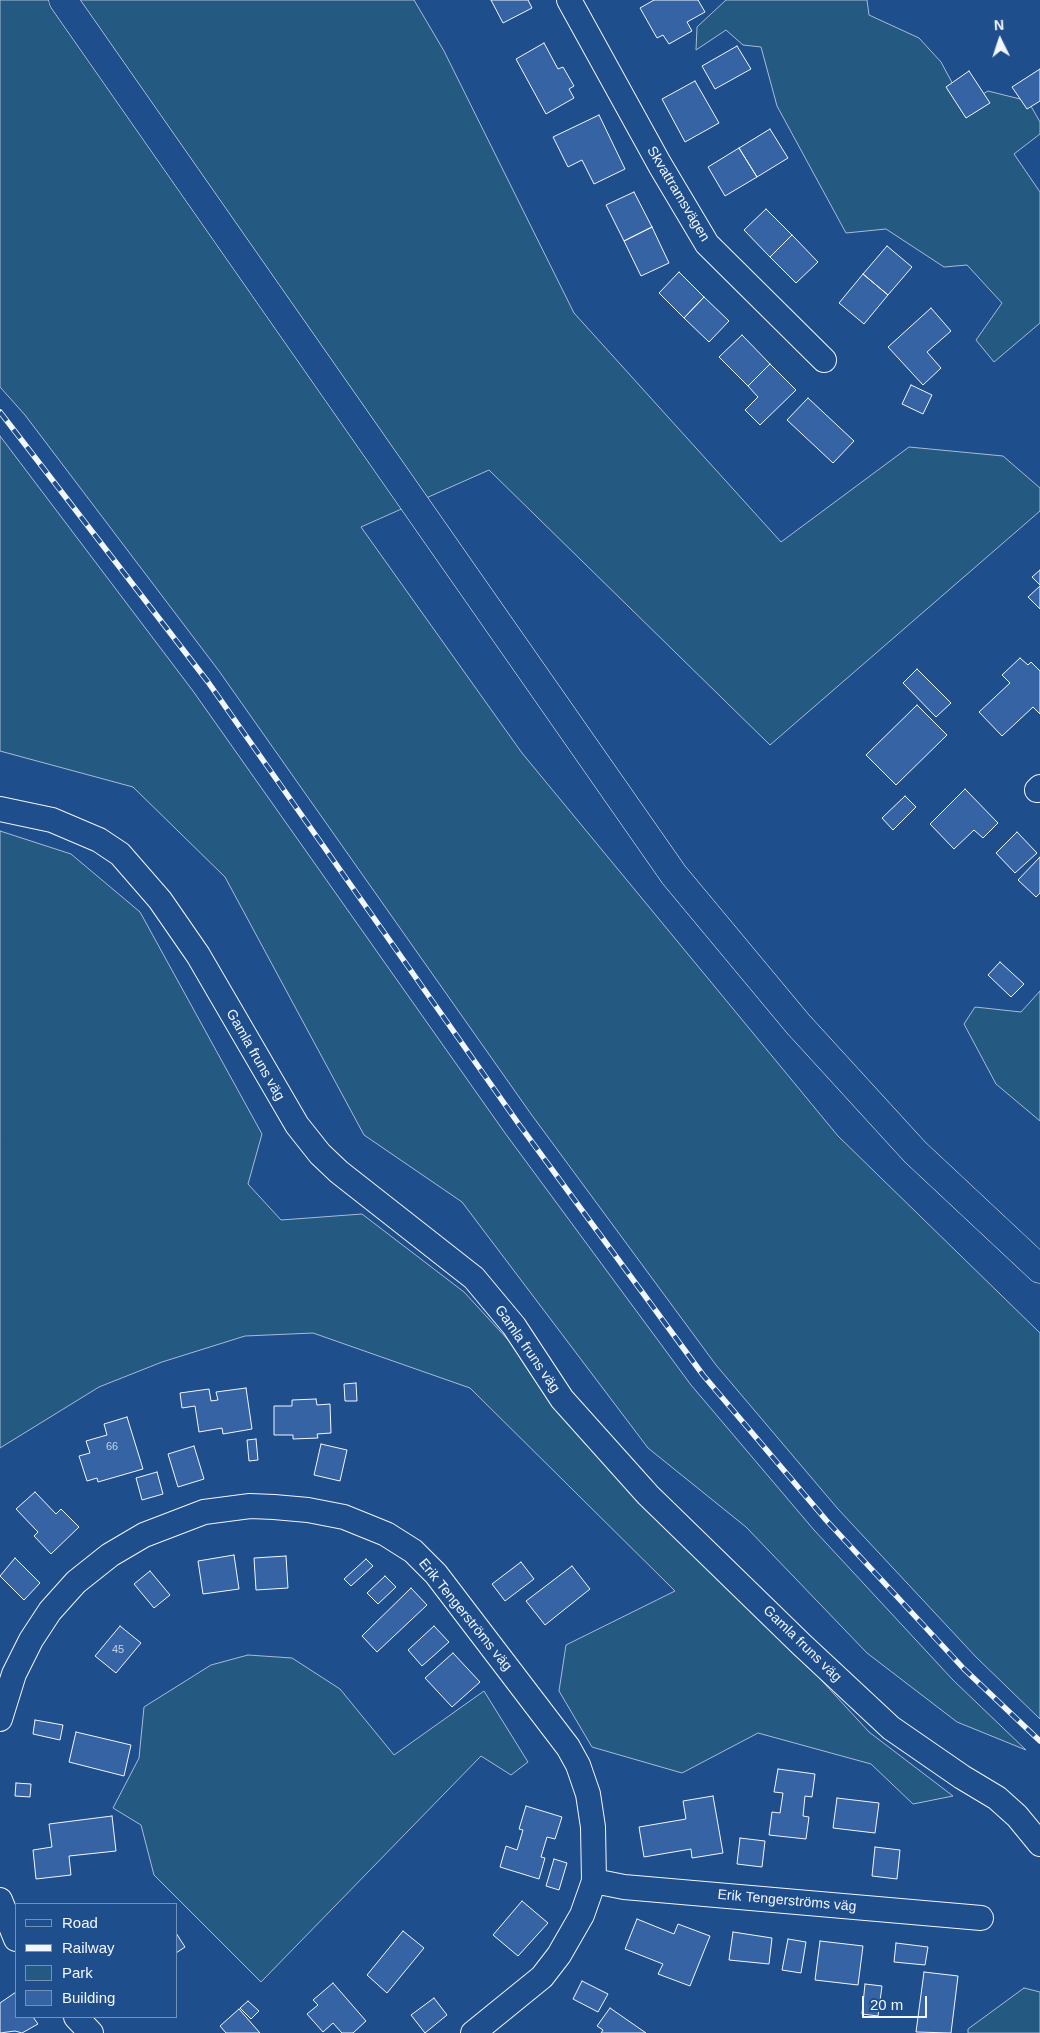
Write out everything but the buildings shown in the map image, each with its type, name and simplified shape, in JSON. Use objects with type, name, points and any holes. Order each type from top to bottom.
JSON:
[{"type":"main road","points":[[63,0],[674,875],[798,1024],[915,1152],[1040,1270]]},
{"type":"street","name":"Skvattramsvägen","points":[[569,0],[660,165],[707,244],[824,360]]},
{"type":"street","name":"Gamla fruns väg","points":[[0,809],[52,820],[99,840],[120,854],[160,900],[198,955],[297,1125],[320,1154],[339,1172],[392,1211],[474,1278],[514,1326],[562,1399],[648,1495],[801,1644],[891,1728],[962,1777],[997,1798],[1017,1816],[1040,1844]]},
{"type":"street","name":"Erik Tengerströms väg","points":[[0,1719],[14,1674],[31,1640],[50,1611],[76,1582],[119,1550],[144,1535],[204,1512],[250,1506],[274,1507],[308,1510],[344,1518],[386,1534],[413,1551],[436,1574],[568,1747],[578,1765],[588,1794],[593,1827],[594,1881],[582,1915],[559,1955],[542,1977],[473,2033]]},
{"type":"street","name":"Erik Tengerströms väg","points":[[594,1881],[624,1887],[981,1918]]},
{"type":"street","points":[[0,1900],[15,1937]]},
{"type":"street","points":[[77,2018],[91,2033]]},
{"type":"green space","points":[[0,0],[414,0],[444,51],[574,313],[781,542],[909,447],[1003,456],[1040,488],[1040,511],[770,745],[489,470],[361,527],[522,753],[838,1136],[1040,1333],[1040,1719],[976,1657],[838,1509],[716,1365],[531,1114],[219,671],[25,415],[0,387]]},
{"type":"green space","points":[[726,0],[867,0],[869,15],[919,38],[941,62],[964,105],[988,91],[1028,101],[1040,122],[1040,134],[1014,154],[1040,192],[1040,323],[994,362],[976,340],[1002,303],[967,265],[944,267],[886,229],[846,233],[777,106],[761,47],[743,45],[726,30],[696,50],[697,27]]},
{"type":"green space","points":[[0,436],[193,691],[505,1133],[691,1385],[814,1530],[953,1680],[1026,1750],[957,1722],[867,1653],[746,1527],[648,1448],[462,1202],[364,1135],[225,877],[133,787],[0,751]]},
{"type":"green space","points":[[0,831],[71,854],[140,912],[262,1134],[248,1184],[281,1220],[362,1214],[464,1292],[869,1732],[953,1796],[913,1804],[871,1764],[758,1733],[682,1773],[592,1747],[559,1691],[566,1645],[675,1591],[470,1388],[313,1333],[245,1336],[162,1362],[99,1387],[0,1448]]},
{"type":"green space","points":[[1040,991],[1040,1121],[996,1084],[964,1024],[975,1007],[1021,1012]]},
{"type":"green space","points":[[248,1655],[292,1658],[340,1689],[394,1755],[484,1691],[528,1762],[511,1775],[481,1756],[261,1982],[154,1875],[141,1825],[113,1808],[139,1758],[144,1707],[211,1665]]},
{"type":"green space","points":[[1024,1988],[1040,1992],[1040,2033],[968,2033],[968,2029]]},
{"type":"railway","points":[[0,412],[208,682],[518,1123],[703,1375],[826,1520],[964,1669],[1040,1741]]}]
